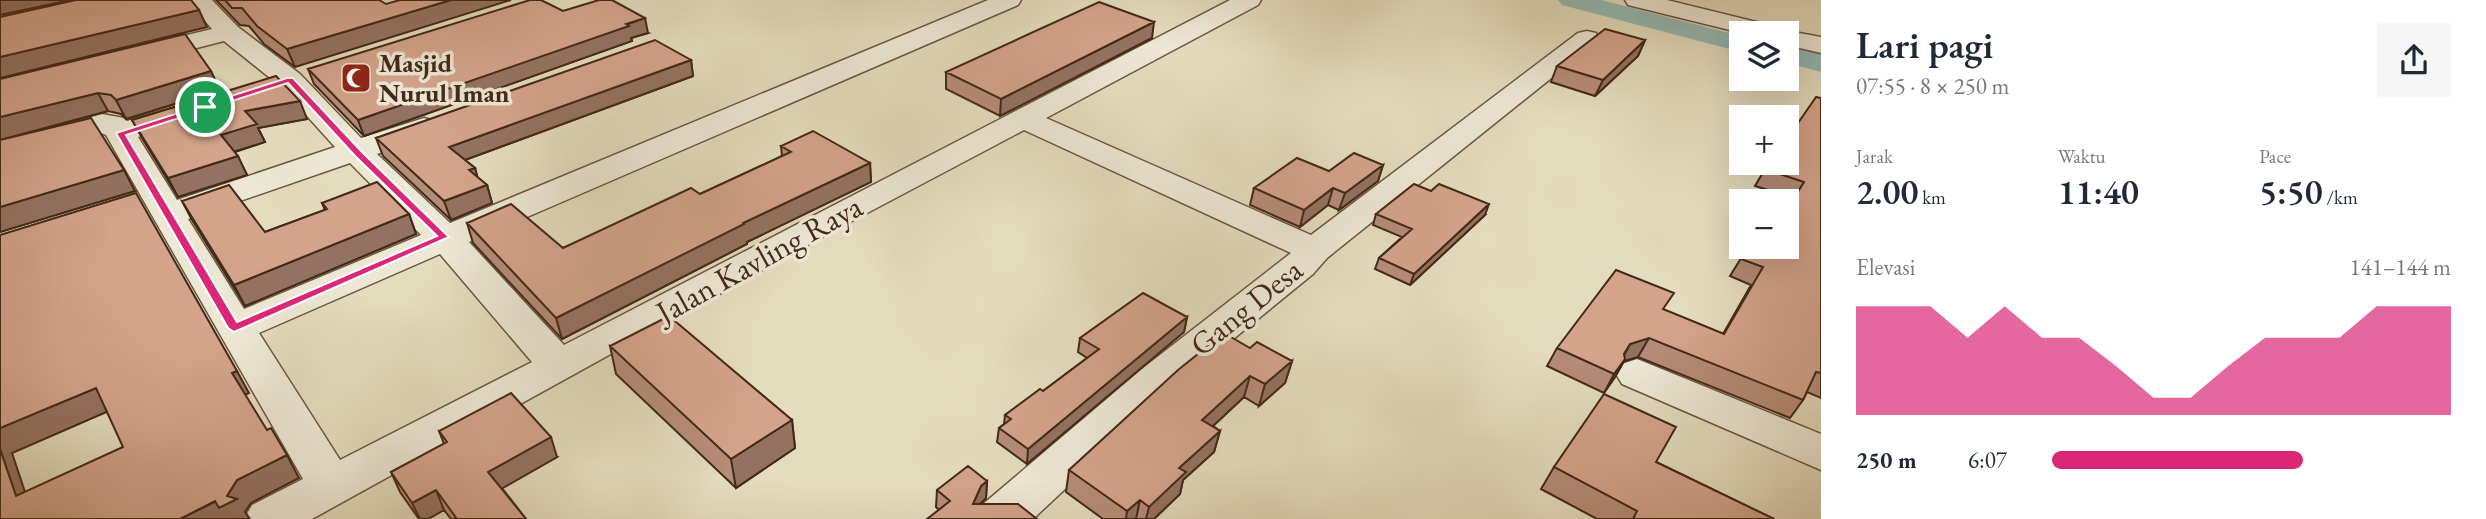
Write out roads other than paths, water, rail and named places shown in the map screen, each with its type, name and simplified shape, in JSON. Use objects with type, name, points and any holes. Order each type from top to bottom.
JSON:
[{"type":"street","points":[[199,0],[229,32],[290,80],[357,152],[472,265],[559,366]]},
{"type":"street","points":[[234,328],[1009,0]]},
{"type":"street","name":"Jalan Kavling Raya","points":[[269,519],[1249,0]]},
{"type":"street","points":[[1637,0],[1729,22]]},
{"type":"street","points":[[121,59],[229,32]]},
{"type":"street","points":[[1314,250],[1587,39]]},
{"type":"street","points":[[1799,40],[1821,45]]},
{"type":"street","points":[[120,133],[212,105]]},
{"type":"street","name":"Gang Desa","points":[[999,519],[1157,379],[1300,266],[1314,250],[1022,118]]},
{"type":"street","points":[[152,205],[357,152],[446,120]]},
{"type":"street","points":[[73,131],[109,123],[120,133],[152,205],[174,227],[332,487]]},
{"type":"street","points":[[1637,374],[1821,453]]},
{"type":"waterway","points":[[1571,0],[1729,41]]},
{"type":"waterway","points":[[1799,58],[1821,63]]},
{"type":"place","name":"Masjid Nurul Iman","points":[[356,78]]}]
